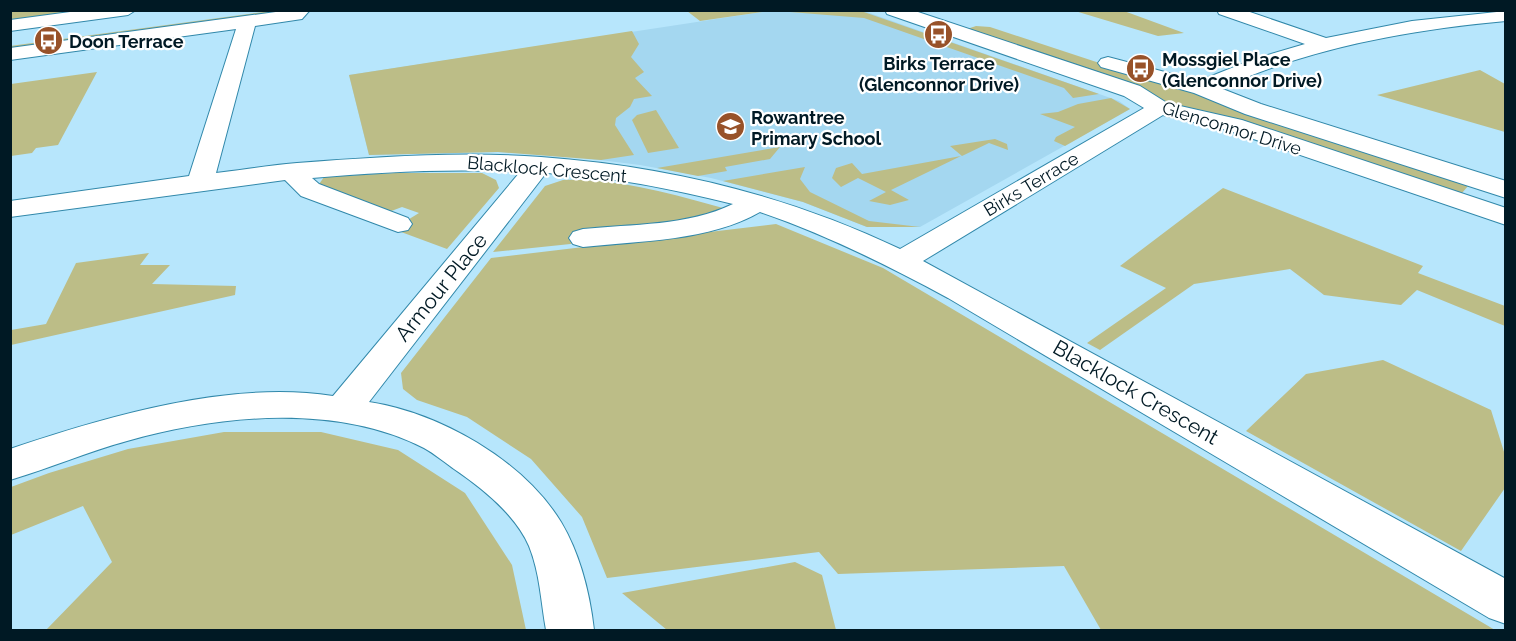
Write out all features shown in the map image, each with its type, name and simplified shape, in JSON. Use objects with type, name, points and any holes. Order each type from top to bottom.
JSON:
[{"type":"street","points":[[10,26],[128,10]]},
{"type":"street","points":[[10,38],[221,10]]},
{"type":"street","points":[[10,54],[296,15],[302,10]]},
{"type":"street","name":"Glenconnor Drive","points":[[893,10],[1132,91],[1160,108],[1234,125],[1506,218]]},
{"type":"street","name":"Glenconnor Drive","points":[[946,10],[1150,76],[1201,88],[1253,109],[1498,188]]},
{"type":"street","points":[[1225,10],[1324,44]]},
{"type":"street","points":[[1201,88],[1258,64],[1324,44],[1456,20],[1506,16]]},
{"type":"street","points":[[1456,20],[1496,34]]},
{"type":"street","points":[[200,183],[247,22]]},
{"type":"street","name":"Birks Terrace","points":[[902,261],[1160,108]]},
{"type":"street","name":"Blacklock Crescent","points":[[10,209],[298,170],[377,164],[459,162],[540,164],[670,182],[757,202],[826,227],[902,261],[1506,603]]},
{"type":"street","name":"Armour Place","points":[[343,409],[540,164]]},
{"type":"street","points":[[298,170],[296,178],[309,190],[398,224]]},
{"type":"street","name":"Glenconnor Drive","points":[[1470,206],[1498,188]]},
{"type":"street","points":[[583,238],[719,221],[745,211],[757,202]]},
{"type":"street","points":[[10,465],[49,450],[132,426],[192,413],[278,404],[343,409],[406,425],[468,453],[511,489],[549,541],[570,630]]},
{"type":"shaded area","name":"Rowantree Primary School","points":[[861,10],[1119,101],[1130,109],[920,227],[867,227],[803,202],[711,178],[640,165],[559,155],[498,152],[369,155],[349,75],[769,11]]},
{"type":"green space","points":[[801,10],[861,11],[1099,94],[1073,98],[1064,88],[864,18],[790,12]]},
{"type":"green space","points":[[10,11],[87,11],[11,22]]},
{"type":"green space","points":[[285,11],[272,16],[11,51],[10,46]]},
{"type":"green space","points":[[687,11],[769,11],[700,21]]},
{"type":"green space","points":[[1075,11],[1124,11],[1184,33],[1158,36]]},
{"type":"green space","points":[[976,26],[990,27],[1148,79],[1187,87],[1459,179],[1468,186],[1462,193],[1444,192],[1179,111],[967,29]]},
{"type":"green space","points":[[632,31],[639,44],[631,57],[644,72],[635,78],[652,96],[634,99],[630,107],[616,118],[615,125],[634,155],[601,160],[498,152],[369,155],[349,75]]},
{"type":"green space","points":[[1480,70],[1505,84],[1505,132],[1377,95]]},
{"type":"green space","points":[[97,72],[58,145],[36,148],[32,153],[11,156],[11,84]]},
{"type":"green space","points":[[1111,98],[1130,109],[1065,146],[1054,141],[1056,137],[1075,127],[1040,114],[1058,112],[1078,104]]},
{"type":"green space","points":[[656,110],[679,148],[648,153],[632,120],[637,115]]},
{"type":"green space","points":[[995,139],[1007,144],[1008,150],[989,143],[962,156],[950,146]]},
{"type":"green space","points":[[780,147],[770,159],[725,167],[727,171],[698,176],[657,168]]},
{"type":"green space","points":[[961,156],[891,190],[909,200],[890,205],[869,201],[886,192],[858,178],[841,187],[832,178],[836,168],[852,163],[862,174]]},
{"type":"green space","points":[[805,167],[800,179],[810,192],[869,221],[920,227],[867,227],[803,202],[723,181]]},
{"type":"green space","points":[[395,173],[482,173],[496,180],[499,188],[447,249],[393,229],[419,213],[402,207],[386,213],[317,187],[324,177]]},
{"type":"green space","points":[[563,180],[624,184],[723,208],[717,217],[580,243],[493,252],[545,186]]},
{"type":"green space","points":[[1223,188],[1423,266],[1418,273],[1505,306],[1505,326],[1417,290],[1401,305],[1324,295],[1290,269],[1194,284],[1100,350],[1087,343],[1166,288],[1120,266]]},
{"type":"green space","points":[[776,224],[883,268],[1495,630],[1101,630],[1064,566],[838,574],[819,552],[607,578],[582,517],[531,459],[467,417],[417,400],[403,389],[401,373],[491,258]]},
{"type":"green space","points":[[149,253],[140,265],[170,265],[152,284],[236,286],[235,295],[11,345],[11,330],[46,324],[76,263]]},
{"type":"green space","points":[[1383,360],[1491,410],[1505,455],[1505,488],[1461,551],[1246,431],[1306,374]]},
{"type":"green space","points":[[224,432],[321,432],[398,450],[465,493],[512,565],[526,630],[46,630],[112,562],[83,506],[11,535],[11,487],[128,449]]},
{"type":"green space","points":[[795,562],[822,575],[836,630],[667,630],[622,593]]},
{"type":"place","name":"Birks Terrace (Glenconnor Drive)","points":[[939,34]]},
{"type":"place","name":"Doon Terrace","points":[[48,41]]},
{"type":"place","name":"Mossgiel Place (Glenconnor Drive)","points":[[1141,69]]},
{"type":"place","name":"Rowantree Primary School","points":[[730,127]]}]
